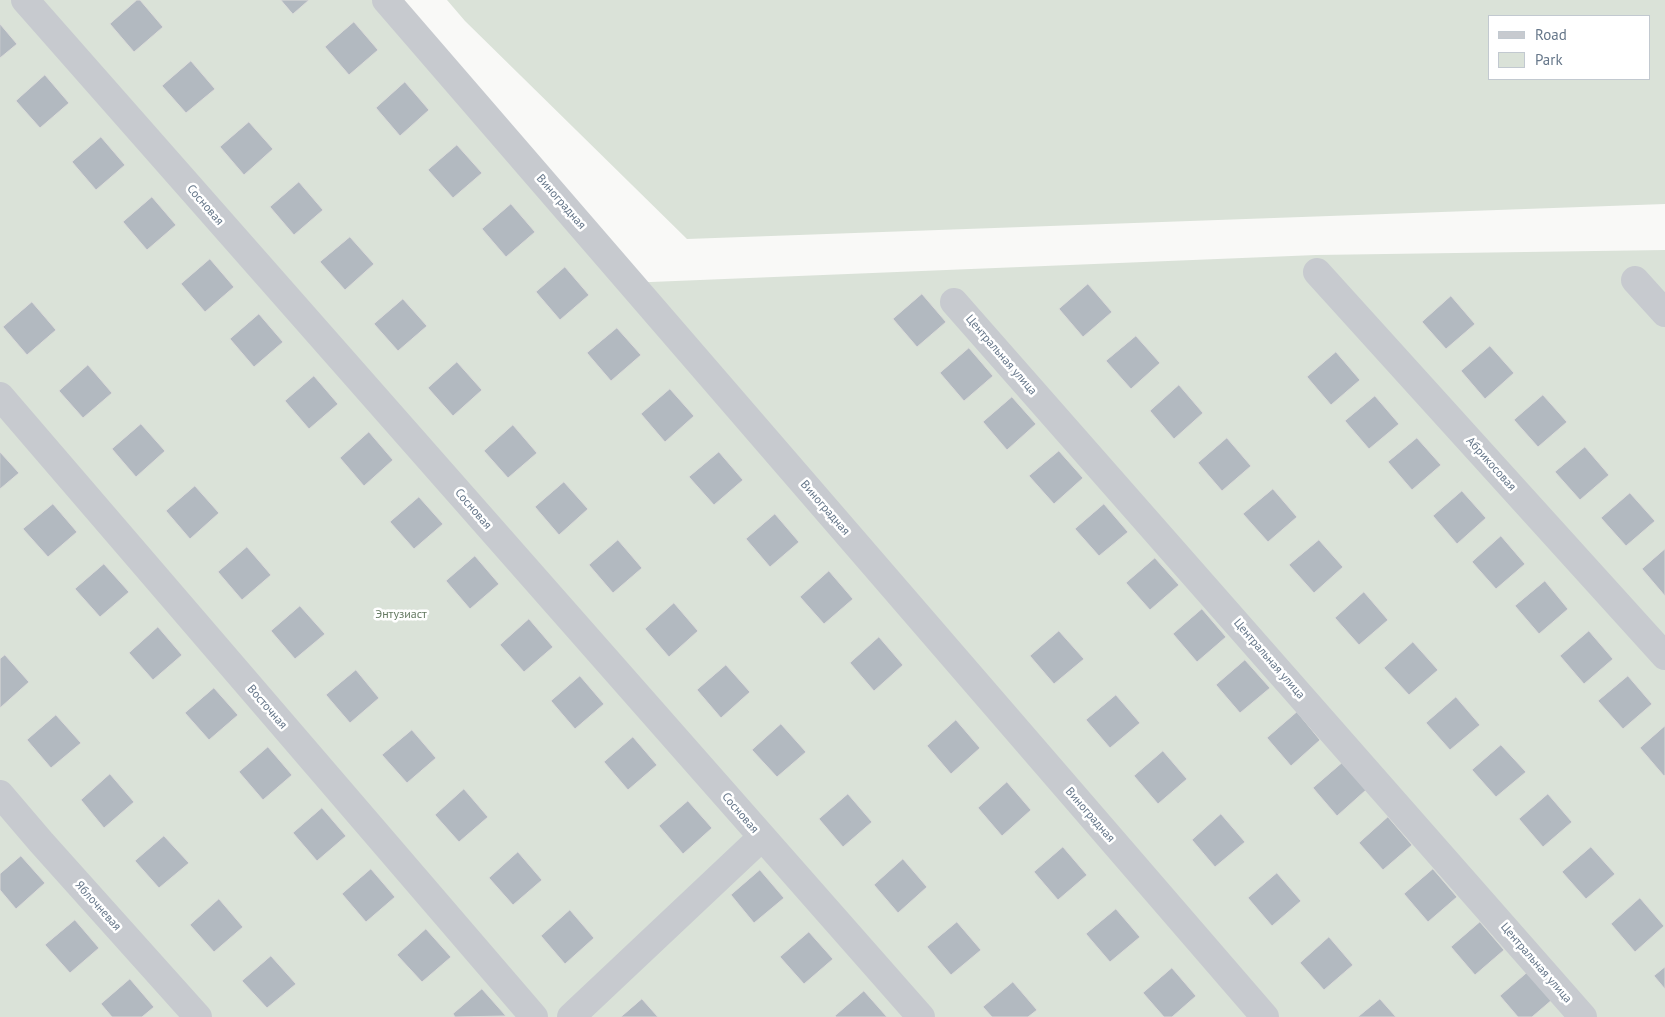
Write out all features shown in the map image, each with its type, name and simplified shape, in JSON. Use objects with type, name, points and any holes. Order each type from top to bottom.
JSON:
[{"type":"street","name":"Сосновая","points":[[25,0],[921,1017]]},
{"type":"street","name":"Виноградная","points":[[386,0],[1265,1017]]},
{"type":"street","name":"Абрикосовая","points":[[1317,272],[1665,656]]},
{"type":"street","points":[[1635,280],[1665,313]]},
{"type":"street","name":"Центральная улица","points":[[954,302],[1583,1017]]},
{"type":"street","name":"Восточная","points":[[0,396],[534,1017]]},
{"type":"street","name":"Яблочневая","points":[[0,794],[198,1017]]},
{"type":"street","points":[[571,1017],[762,837]]},
{"type":"green space","name":"Энтузиаст","points":[[0,0],[380,0],[626,283],[1316,255],[1665,250],[1665,1017],[0,1017]]},
{"type":"green space","points":[[447,0],[1665,0],[1665,204],[687,239],[465,21]]},
{"type":"building","points":[[137,0],[140,0],[163,27],[134,52],[110,24]]},
{"type":"building","points":[[281,0],[309,0],[293,14]]},
{"type":"building","points":[[354,22],[378,50],[349,75],[325,47]]},
{"type":"building","points":[[0,24],[17,44],[0,58]]},
{"type":"building","points":[[191,61],[215,89],[186,113],[162,86]]},
{"type":"building","points":[[45,75],[69,103],[40,128],[16,101]]},
{"type":"building","points":[[405,82],[429,110],[400,136],[376,108]]},
{"type":"building","points":[[249,122],[273,149],[244,175],[220,147]]},
{"type":"building","points":[[101,137],[125,165],[96,190],[72,162]]},
{"type":"building","points":[[457,145],[482,173],[453,198],[428,170]]},
{"type":"building","points":[[299,182],[323,210],[294,235],[270,207]]},
{"type":"building","points":[[152,197],[176,225],[147,250],[123,222]]},
{"type":"building","points":[[511,204],[535,232],[506,257],[482,229]]},
{"type":"building","points":[[350,237],[374,264],[345,290],[320,262]]},
{"type":"building","points":[[210,259],[234,287],[205,312],[181,284]]},
{"type":"building","points":[[565,267],[589,295],[560,320],[536,292]]},
{"type":"building","points":[[1088,284],[1112,312],[1083,337],[1059,309]]},
{"type":"building","points":[[922,294],[946,322],[917,347],[893,319]]},
{"type":"building","points":[[1451,296],[1475,324],[1446,349],[1422,322]]},
{"type":"building","points":[[403,299],[427,326],[398,351],[374,324]]},
{"type":"building","points":[[32,302],[56,330],[27,355],[3,327]]},
{"type":"building","points":[[259,314],[283,342],[254,367],[230,339]]},
{"type":"building","points":[[617,328],[641,355],[611,381],[587,353]]},
{"type":"building","points":[[1136,336],[1160,363],[1131,389],[1106,361]]},
{"type":"building","points":[[1490,346],[1514,373],[1485,399],[1461,371]]},
{"type":"building","points":[[969,348],[993,376],[964,401],[940,373]]},
{"type":"building","points":[[1336,352],[1360,380],[1331,405],[1307,377]]},
{"type":"building","points":[[457,362],[482,390],[453,416],[428,388]]},
{"type":"building","points":[[88,365],[112,393],[83,418],[59,391]]},
{"type":"building","points":[[314,376],[338,404],[309,429],[285,401]]},
{"type":"building","points":[[1179,385],[1203,413],[1174,439],[1150,411]]},
{"type":"building","points":[[670,389],[694,416],[665,442],[641,414]]},
{"type":"building","points":[[1543,395],[1567,422],[1538,447],[1514,420]]},
{"type":"building","points":[[1375,396],[1399,424],[1369,449],[1345,421]]},
{"type":"building","points":[[1012,397],[1036,424],[1007,450],[983,422]]},
{"type":"building","points":[[141,424],[165,451],[136,477],[112,449]]},
{"type":"building","points":[[513,425],[537,453],[508,478],[484,451]]},
{"type":"building","points":[[369,432],[393,460],[364,486],[340,458]]},
{"type":"building","points":[[1227,438],[1251,466],[1222,491],[1198,463]]},
{"type":"building","points":[[1417,438],[1441,465],[1412,490],[1388,462]]},
{"type":"building","points":[[1585,447],[1609,475],[1580,500],[1555,472]]},
{"type":"building","points":[[1059,451],[1083,478],[1054,504],[1029,476]]},
{"type":"building","points":[[0,452],[19,473],[0,489]]},
{"type":"building","points":[[719,452],[743,480],[714,505],[689,477]]},
{"type":"building","points":[[564,482],[588,509],[559,535],[535,507]]},
{"type":"building","points":[[195,486],[219,513],[190,539],[166,511]]},
{"type":"building","points":[[1273,489],[1297,517],[1268,542],[1243,514]]},
{"type":"building","points":[[1462,491],[1486,518],[1457,544],[1433,516]]},
{"type":"building","points":[[1630,493],[1655,521],[1626,546],[1601,518]]},
{"type":"building","points":[[419,497],[443,524],[414,549],[390,522]]},
{"type":"building","points":[[53,504],[77,532],[48,557],[23,529]]},
{"type":"building","points":[[1104,504],[1128,532],[1099,556],[1075,529]]},
{"type":"building","points":[[775,514],[799,542],[770,567],[746,539]]},
{"type":"building","points":[[1501,536],[1525,564],[1496,589],[1472,562]]},
{"type":"building","points":[[618,540],[642,568],[613,593],[589,565]]},
{"type":"building","points":[[1319,540],[1343,567],[1314,593],[1289,565]]},
{"type":"building","points":[[247,547],[271,575],[242,600],[218,572]]},
{"type":"building","points":[[1665,549],[1665,596],[1642,569]]},
{"type":"building","points":[[475,556],[499,584],[470,609],[446,581]]},
{"type":"building","points":[[1155,558],[1179,585],[1150,610],[1126,583]]},
{"type":"building","points":[[104,564],[129,592],[100,617],[75,589]]},
{"type":"building","points":[[829,571],[853,599],[824,624],[800,597]]},
{"type":"building","points":[[1545,581],[1568,609],[1539,634],[1515,606]]},
{"type":"building","points":[[1364,592],[1388,620],[1359,645],[1335,618]]},
{"type":"building","points":[[674,603],[698,631],[669,657],[645,629]]},
{"type":"building","points":[[300,606],[325,634],[295,659],[271,631]]},
{"type":"building","points":[[1202,609],[1226,637],[1197,662],[1173,634]]},
{"type":"building","points":[[529,619],[553,647],[524,672],[500,645]]},
{"type":"building","points":[[158,627],[182,655],[153,680],[129,653]]},
{"type":"building","points":[[1059,631],[1084,659],[1054,684],[1030,656]]},
{"type":"building","points":[[1589,631],[1613,659],[1584,684],[1560,656]]},
{"type":"building","points":[[879,637],[903,665],[874,691],[850,663]]},
{"type":"building","points":[[1413,642],[1438,670],[1409,695],[1384,668]]},
{"type":"building","points":[[5,655],[29,682],[0,708],[0,659]]},
{"type":"building","points":[[1245,660],[1270,688],[1240,713],[1216,685]]},
{"type":"building","points":[[726,665],[750,692],[721,718],[697,690]]},
{"type":"building","points":[[356,670],[379,698],[350,723],[326,695]]},
{"type":"building","points":[[580,676],[604,704],[575,729],[551,701]]},
{"type":"building","points":[[1628,676],[1652,704],[1623,729],[1598,701]]},
{"type":"building","points":[[214,688],[238,715],[209,740],[185,713]]},
{"type":"building","points":[[1116,695],[1140,723],[1110,748],[1086,720]]},
{"type":"building","points":[[1456,697],[1480,725],[1450,750],[1426,723]]},
{"type":"building","points":[[1297,712],[1320,740],[1291,766],[1267,738]]},
{"type":"building","points":[[56,715],[81,743],[51,768],[27,740]]},
{"type":"building","points":[[956,720],[980,748],[951,774],[927,746]]},
{"type":"building","points":[[781,724],[806,752],[777,777],[752,750]]},
{"type":"building","points":[[1665,726],[1665,775],[1664,776],[1640,748]]},
{"type":"building","points":[[412,730],[436,758],[407,783],[382,755]]},
{"type":"building","points":[[633,737],[657,765],[628,790],[604,762]]},
{"type":"building","points":[[1501,745],[1526,772],[1496,797],[1472,770]]},
{"type":"building","points":[[268,747],[292,775],[263,800],[239,772]]},
{"type":"building","points":[[1163,751],[1187,779],[1158,804],[1134,776]]},
{"type":"building","points":[[1342,763],[1366,790],[1337,816],[1313,788]]},
{"type":"building","points":[[110,774],[134,802],[104,828],[81,800]]},
{"type":"building","points":[[1007,782],[1031,810],[1002,836],[978,808]]},
{"type":"building","points":[[464,789],[488,817],[459,842],[435,815]]},
{"type":"building","points":[[848,794],[872,822],[843,847],[819,819]]},
{"type":"building","points":[[1548,794],[1572,822],[1543,847],[1519,819]]},
{"type":"building","points":[[688,801],[712,828],[683,854],[659,826]]},
{"type":"building","points":[[322,808],[346,836],[317,861],[293,833]]},
{"type":"building","points":[[1221,814],[1245,842],[1215,867],[1192,840]]},
{"type":"building","points":[[1388,817],[1412,845],[1383,870],[1359,843]]},
{"type":"building","points":[[164,836],[189,863],[159,888],[135,861]]},
{"type":"building","points":[[1063,847],[1087,875],[1058,900],[1034,872]]},
{"type":"building","points":[[1591,847],[1615,874],[1586,899],[1562,872]]},
{"type":"building","points":[[518,852],[542,880],[513,905],[489,878]]},
{"type":"building","points":[[21,856],[45,883],[16,909],[0,890],[0,874]]},
{"type":"building","points":[[903,859],[927,887],[898,913],[874,885]]},
{"type":"building","points":[[371,869],[395,897],[366,922],[342,894]]},
{"type":"building","points":[[1433,869],[1457,897],[1428,922],[1404,894]]},
{"type":"building","points":[[760,870],[784,898],[754,923],[731,895]]},
{"type":"building","points":[[1277,873],[1301,901],[1272,926],[1248,898]]},
{"type":"building","points":[[1640,898],[1664,926],[1635,952],[1611,924]]},
{"type":"building","points":[[219,899],[243,927],[214,952],[190,925]]},
{"type":"building","points":[[1116,909],[1140,937],[1110,962],[1086,934]]},
{"type":"building","points":[[570,910],[594,938],[565,964],[541,936]]},
{"type":"building","points":[[75,920],[99,948],[70,973],[45,945]]},
{"type":"building","points":[[957,922],[981,950],[951,975],[927,947]]},
{"type":"building","points":[[1480,922],[1504,950],[1475,975],[1451,947]]},
{"type":"building","points":[[426,929],[451,957],[422,982],[397,955]]},
{"type":"building","points":[[809,932],[833,959],[804,984],[780,957]]},
{"type":"building","points":[[1329,937],[1353,965],[1324,990],[1300,963]]},
{"type":"building","points":[[271,956],[296,984],[267,1008],[242,981]]},
{"type":"building","points":[[1665,967],[1665,989],[1654,976]]},
{"type":"building","points":[[1172,968],[1196,996],[1172,1017],[1164,1017],[1143,993]]},
{"type":"building","points":[[1529,971],[1553,999],[1532,1017],[1518,1017],[1500,996]]},
{"type":"building","points":[[130,979],[154,1007],[142,1017],[112,1017],[101,1004]]},
{"type":"building","points":[[1013,982],[1037,1010],[1028,1017],[992,1017],[983,1007]]},
{"type":"building","points":[[482,989],[506,1016],[455,1017],[453,1014]]},
{"type":"building","points":[[864,991],[887,1017],[835,1016]]},
{"type":"building","points":[[642,999],[658,1017],[621,1017]]},
{"type":"building","points":[[1380,999],[1396,1017],[1358,1017]]}]
